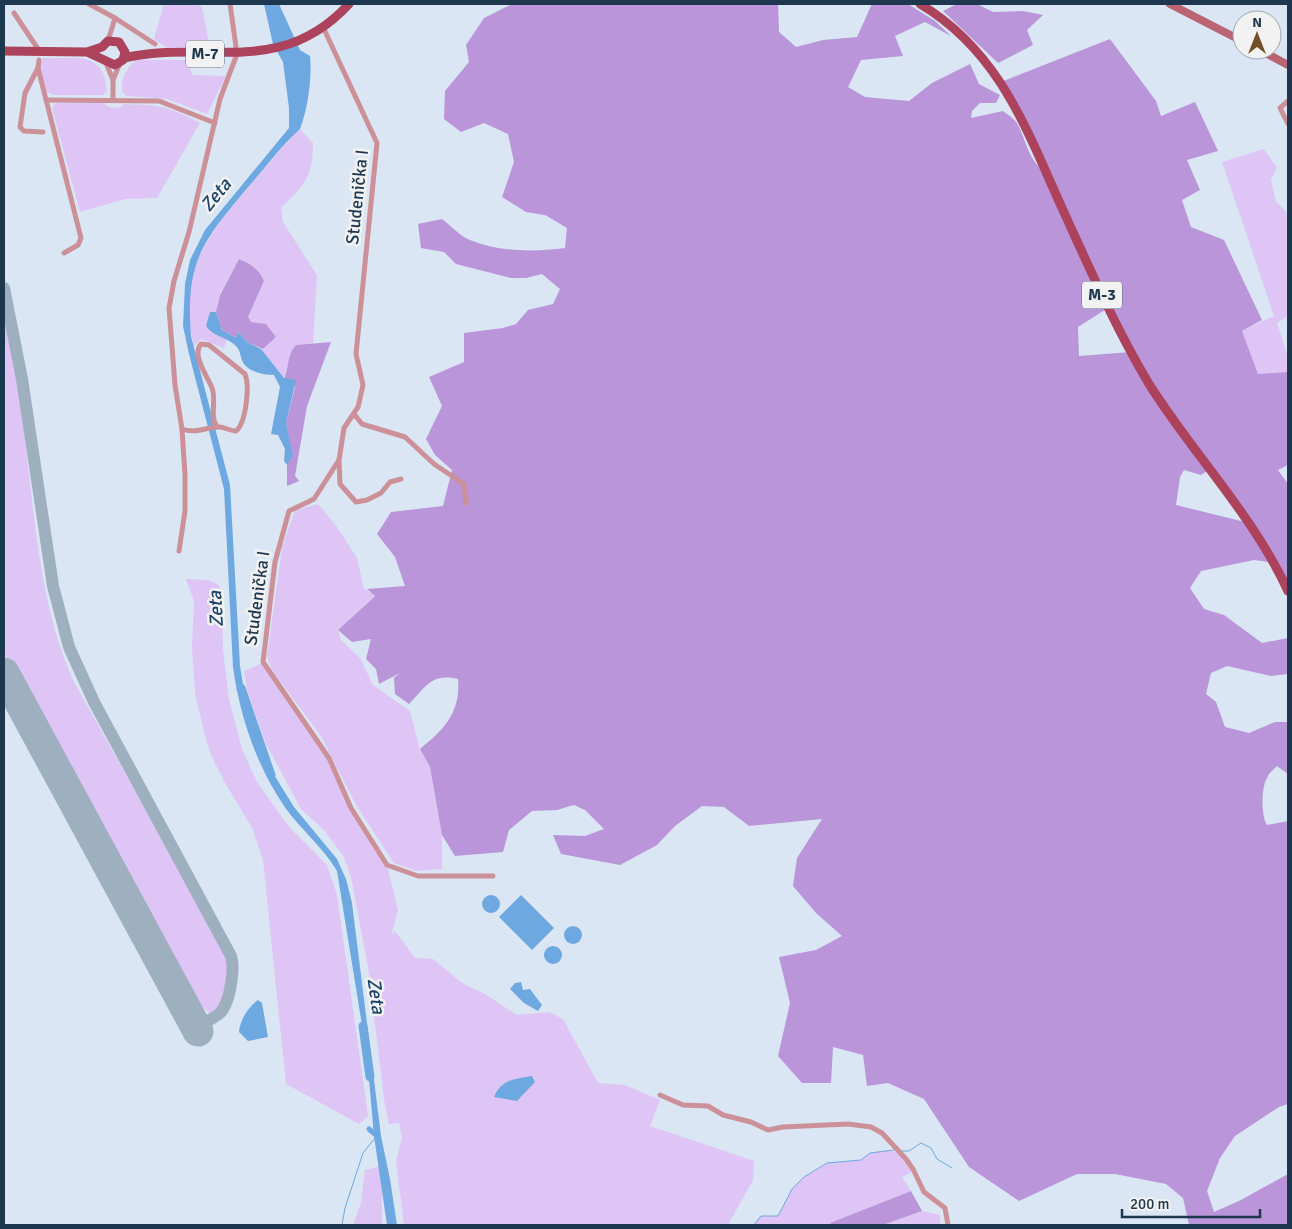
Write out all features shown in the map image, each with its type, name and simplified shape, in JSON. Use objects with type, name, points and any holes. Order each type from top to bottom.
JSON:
[{"type":"main road","name":"M-7","points":[[87,52],[115,65],[122,60],[144,53],[237,54],[266,51],[290,44],[313,33],[349,4]]},
{"type":"main road","name":"M-3","points":[[920,4],[966,39],[988,63],[1004,87],[1020,115],[1100,291],[1131,352],[1163,405],[1257,534],[1288,590]]},
{"type":"main road","points":[[1170,4],[1232,36]]},
{"type":"main road","name":"M-7","points":[[4,51],[40,56],[87,52],[105,44],[122,45],[144,53]]},
{"type":"main road","points":[[104,60],[105,44]]},
{"type":"main road","points":[[122,45],[122,60]]},
{"type":"street","points":[[89,4],[115,18],[155,44]]},
{"type":"street","points":[[179,551],[185,492],[182,428],[176,400],[169,308],[174,281],[189,232],[220,99],[237,54],[230,4]]},
{"type":"street","points":[[14,13],[40,56],[38,68],[25,93],[20,127],[24,131],[43,132]]},
{"type":"street","points":[[105,44],[114,28],[115,18]]},
{"type":"street","name":"Studenička I","points":[[323,26],[377,143],[378,152],[364,259],[356,354],[363,385],[358,407],[344,428],[339,460],[314,500],[289,511],[275,562],[263,662],[330,758],[351,808],[387,865],[418,876],[493,876]]},
{"type":"street","points":[[114,28],[122,45]]},
{"type":"street","points":[[104,60],[114,80]]},
{"type":"street","points":[[113,100],[114,80],[122,60]]},
{"type":"street","points":[[38,68],[81,238],[78,245],[64,253]]},
{"type":"street","points":[[46,100],[159,101],[215,123]]},
{"type":"street","points":[[1288,101],[1280,108],[1288,124]]},
{"type":"street","points":[[182,428],[189,431],[204,431],[217,428],[238,430],[248,395],[246,377],[240,368],[209,346],[201,344],[198,351],[204,373],[213,390],[212,408],[217,428]]},
{"type":"street","points":[[354,414],[362,424],[405,437],[414,444],[434,464],[464,484],[466,503]]},
{"type":"street","points":[[339,460],[340,484],[356,502],[367,500],[382,493],[390,482],[401,479]]},
{"type":"street","points":[[660,1095],[684,1105],[708,1106],[723,1115],[751,1122],[768,1130],[783,1127],[848,1124],[864,1125],[882,1133],[913,1169],[924,1192],[945,1208],[948,1225]]},
{"type":"shaded area","points":[[164,4],[195,4],[202,7],[210,48],[170,50],[154,39]]},
{"type":"shaded area","points":[[512,4],[778,4],[779,32],[796,47],[823,40],[857,37],[872,4],[908,4],[935,21],[951,36],[925,22],[895,36],[903,56],[861,60],[848,87],[865,97],[909,101],[932,83],[970,64],[979,84],[1000,95],[996,103],[980,103],[972,111],[971,118],[1003,111],[1017,123],[1031,156],[1045,172],[1001,82],[1110,39],[1156,101],[1161,116],[1195,102],[1218,151],[1187,160],[1200,190],[1182,200],[1191,227],[1224,240],[1262,320],[1242,331],[1258,374],[1288,372],[1288,465],[1278,470],[1288,484],[1288,591],[1275,563],[1254,560],[1201,571],[1190,588],[1204,609],[1224,615],[1262,643],[1288,638],[1288,674],[1271,676],[1227,666],[1211,673],[1206,694],[1216,702],[1225,727],[1249,733],[1275,722],[1288,722],[1288,774],[1277,766],[1272,771],[1265,783],[1262,802],[1267,825],[1288,821],[1288,1104],[1279,1107],[1235,1136],[1220,1158],[1207,1191],[1214,1212],[1241,1200],[1288,1174],[1288,1225],[1189,1225],[1183,1198],[1166,1184],[1115,1174],[1077,1174],[1019,1201],[969,1167],[924,1099],[888,1083],[867,1086],[863,1055],[833,1047],[831,1083],[802,1083],[778,1056],[790,1003],[779,957],[816,950],[842,936],[816,913],[793,886],[797,858],[822,819],[749,826],[724,807],[702,806],[675,826],[657,845],[620,865],[561,854],[553,835],[585,836],[604,829],[585,810],[574,805],[557,810],[532,811],[509,830],[503,852],[455,856],[442,835],[430,767],[420,749],[436,735],[454,711],[457,701],[458,679],[441,678],[430,682],[409,704],[395,694],[394,678],[400,673],[379,684],[376,669],[366,659],[371,639],[352,642],[338,630],[375,596],[367,589],[405,586],[395,557],[377,534],[391,512],[443,506],[452,470],[435,455],[426,439],[442,406],[429,377],[464,362],[464,333],[503,328],[516,324],[528,310],[553,304],[560,289],[542,274],[526,278],[511,278],[456,264],[444,252],[421,248],[418,224],[442,219],[466,238],[493,247],[517,250],[565,248],[567,228],[545,215],[526,212],[502,197],[514,162],[508,134],[484,123],[461,132],[444,119],[445,91],[469,62],[466,45],[484,18]],"holes":[[[1108,308],[1131,352],[1079,356],[1078,327]],[[1210,469],[1249,523],[1176,505],[1180,477],[1184,470],[1201,475]]]},
{"type":"shaded area","points":[[957,4],[977,4],[993,12],[1023,11],[1043,15],[1027,30],[1033,45],[998,63],[943,11]]},
{"type":"shaded area","points":[[43,58],[77,58],[94,63],[105,78],[107,91],[103,95],[53,95],[46,91],[39,67]]},
{"type":"shaded area","points":[[135,60],[187,60],[192,75],[226,76],[207,114],[167,99],[126,96],[122,91],[123,78]]},
{"type":"shaded area","points":[[56,103],[104,103],[109,107],[119,108],[124,104],[164,107],[200,123],[157,198],[125,199],[80,212],[52,108]]},
{"type":"shaded area","points":[[300,129],[313,143],[311,165],[306,180],[281,208],[283,222],[317,275],[313,343],[297,345],[289,358],[283,378],[262,350],[276,337],[267,325],[251,322],[248,317],[264,281],[254,267],[239,259],[220,293],[216,312],[209,313],[216,335],[227,339],[224,348],[201,339],[194,346],[189,320],[189,297],[192,276],[209,238],[235,203]]},
{"type":"shaded area","points":[[1264,149],[1277,168],[1271,180],[1276,201],[1288,214],[1288,316],[1277,323],[1288,357],[1288,373],[1258,374],[1242,331],[1274,316],[1222,162]]},
{"type":"shaded area","points":[[239,259],[254,267],[264,281],[248,317],[251,322],[266,324],[276,337],[263,349],[247,342],[238,332],[236,338],[222,330],[216,312],[220,295]]},
{"type":"shaded area","points":[[4,315],[16,369],[43,580],[61,649],[74,682],[225,952],[227,966],[223,994],[216,1009],[211,1013],[187,991],[4,652]]},
{"type":"shaded area","points":[[331,342],[307,406],[295,476],[299,481],[287,486],[287,465],[292,456],[286,423],[295,387],[284,379],[289,357],[296,345]]},
{"type":"shaded area","points":[[318,504],[337,527],[357,558],[364,589],[375,595],[338,630],[341,640],[360,658],[373,685],[410,711],[420,750],[430,768],[442,834],[442,869],[416,871],[394,863],[355,803],[321,736],[271,669],[267,656],[282,548],[295,510]]},
{"type":"shaded area","points":[[186,579],[208,580],[219,585],[222,592],[223,649],[229,700],[242,749],[257,782],[289,827],[327,865],[337,895],[368,1116],[359,1124],[286,1084],[263,860],[252,828],[224,781],[211,755],[205,736],[195,693],[192,647],[194,601]]},
{"type":"shaded area","points":[[263,663],[330,759],[351,808],[387,865],[398,911],[391,935],[395,931],[415,958],[433,959],[462,983],[485,994],[517,1015],[549,1012],[563,1019],[598,1083],[625,1085],[660,1100],[650,1126],[754,1161],[753,1180],[728,1225],[404,1225],[396,1161],[402,1137],[399,1123],[389,1124],[385,1106],[368,967],[351,877],[344,857],[325,831],[301,809],[266,744],[247,690],[244,671]]},
{"type":"shaded area","points":[[887,1150],[900,1153],[914,1171],[902,1177],[911,1191],[830,1223],[831,1225],[754,1225],[760,1216],[778,1216],[792,1189],[804,1177],[827,1163],[861,1160],[870,1153]]},
{"type":"shaded area","points":[[382,1166],[382,1225],[353,1225],[361,1203],[365,1170]]},
{"type":"shaded area","points":[[911,1191],[922,1211],[883,1225],[831,1225],[830,1223]]},
{"type":"shaded area","points":[[922,1211],[940,1215],[940,1225],[884,1225]]},
{"type":"water","points":[[264,4],[279,4],[300,50],[310,56],[310,84],[307,103],[300,129],[280,149],[233,205],[200,254],[191,289],[191,336],[230,485],[240,666],[247,710],[263,757],[294,807],[337,859],[346,879],[352,903],[381,1136],[397,1225],[387,1225],[374,1136],[367,1056],[337,871],[325,854],[290,814],[274,790],[257,757],[240,704],[233,667],[224,489],[183,326],[185,284],[190,260],[205,230],[289,128],[289,108],[283,62],[273,44]]},
{"type":"water","points":[[210,312],[216,312],[222,330],[236,338],[238,332],[247,342],[261,349],[284,378],[296,380],[286,423],[293,456],[287,465],[284,461],[285,449],[278,435],[271,434],[280,387],[274,375],[258,372],[247,367],[236,346],[209,330],[206,326]]},
{"type":"water","points":[[487,895],[495,895],[500,900],[498,911],[487,913],[482,908],[482,900]]},
{"type":"water","points":[[521,895],[554,928],[532,950],[499,917]]},
{"type":"water","points":[[569,926],[577,926],[582,931],[580,942],[569,944],[564,939],[564,931]]},
{"type":"water","points":[[549,946],[557,946],[562,951],[560,962],[549,964],[544,959],[544,951]]},
{"type":"water","points":[[521,982],[523,990],[530,989],[542,1005],[538,1011],[524,1003],[510,989],[515,983]]},
{"type":"water","points":[[258,1000],[262,1003],[268,1037],[248,1041],[239,1032],[240,1027],[245,1014]]},
{"type":"water","points":[[532,1076],[535,1082],[517,1101],[494,1097],[505,1083]]},
{"type":"waterway","name":"Zeta","points":[[241,688],[271,775]]},
{"type":"waterway","name":"Zeta","points":[[363,1026],[370,1077]]},
{"type":"waterway","points":[[369,1129],[377,1136]]},
{"type":"waterway","points":[[342,1225],[345,1208],[363,1153],[375,1138]]},
{"type":"waterway","points":[[900,1151],[909,1151],[921,1143],[931,1148],[937,1159],[952,1168]]},
{"type":"waterway","points":[[754,1225],[761,1216],[778,1216],[792,1189],[804,1177],[827,1163],[861,1160],[870,1153],[894,1150]]},
{"type":"taxiway","points":[[4,288],[22,379],[53,586],[69,647],[94,702],[231,956],[231,986],[224,1008],[220,1013],[196,1027]]},
{"type":"runway","points":[[4,673],[198,1031]]}]
